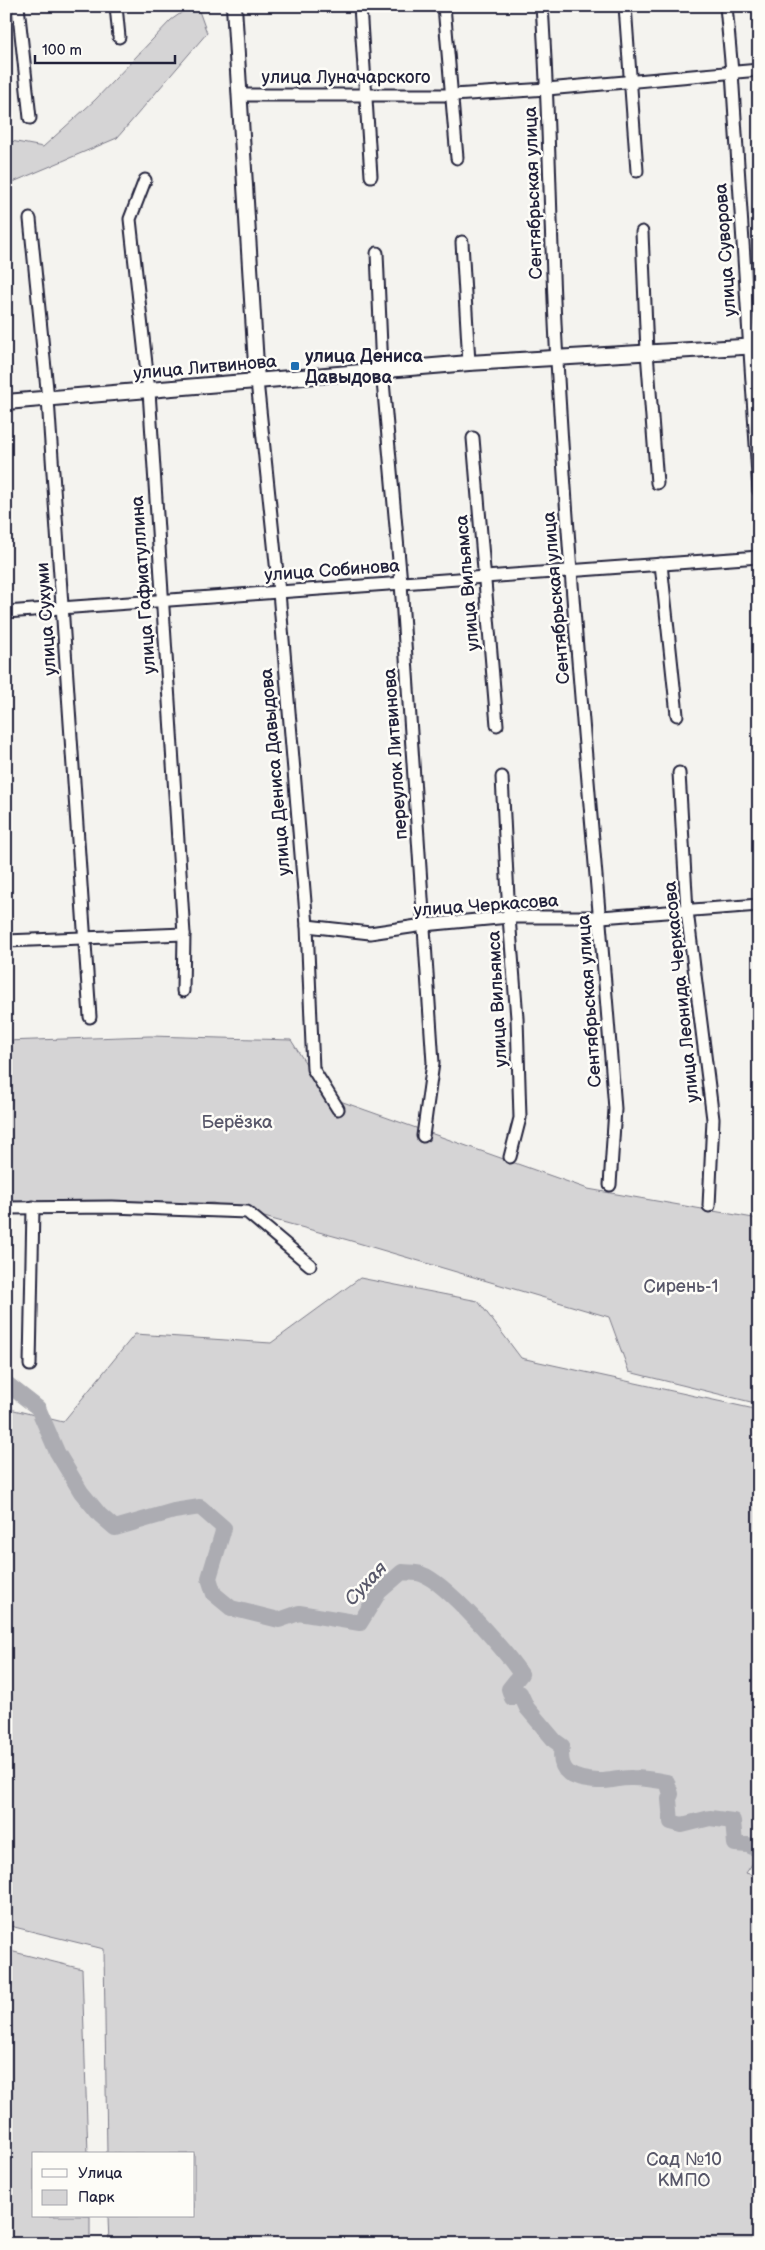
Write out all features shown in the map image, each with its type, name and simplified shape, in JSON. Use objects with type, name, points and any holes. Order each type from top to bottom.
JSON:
[{"type":"street","points":[[18,6],[30,118]]},
{"type":"street","points":[[116,6],[119,37]]},
{"type":"street","name":"улица Дениса Давыдова","points":[[234,6],[257,381],[279,592],[307,926],[313,1069],[338,1109]]},
{"type":"street","points":[[360,6],[371,176]]},
{"type":"street","name":"улица Луначарского","points":[[444,6],[457,158]]},
{"type":"street","name":"Сентябрьская улица","points":[[542,6],[547,89],[556,358],[570,571],[601,917],[615,1109],[610,1185]]},
{"type":"street","points":[[625,6],[637,171]]},
{"type":"street","name":"улица Суворова","points":[[726,6],[754,346],[759,491]]},
{"type":"street","name":"улица Луначарского","points":[[239,95],[452,95],[547,89],[630,80],[759,70]]},
{"type":"street","name":"улица Гафиатуллина","points":[[145,180],[130,220],[149,391],[184,934],[183,991]]},
{"type":"street","name":"улица Сухуми","points":[[30,219],[48,399],[90,1018]]},
{"type":"street","points":[[642,232],[647,352],[657,483]]},
{"type":"street","points":[[462,242],[469,363]]},
{"type":"street","name":"переулок Литвинова","points":[[377,253],[382,370],[401,583],[433,1063],[423,1136]]},
{"type":"street","name":"улица Литвинова","points":[[6,402],[469,363],[754,346]]},
{"type":"street","name":"улица Вильямса","points":[[474,438],[497,725]]},
{"type":"street","name":"улица Собинова","points":[[6,612],[759,557]]},
{"type":"street","points":[[661,564],[677,714]]},
{"type":"street","name":"улица Леонида Черкасова","points":[[679,773],[687,910],[713,1119],[709,1206]]},
{"type":"street","name":"улица Вильямса","points":[[502,777],[509,917],[517,1018],[520,1118],[510,1157]]},
{"type":"street","name":"улица Черкасова","points":[[307,926],[370,933],[424,925],[509,917],[601,917],[759,905]]},
{"type":"street","points":[[6,941],[184,934]]},
{"type":"street","points":[[30,1365],[33,1207]]},
{"type":"street","points":[[6,1208],[112,1207],[247,1212],[310,1265]]},
{"type":"green space","points":[[191,6],[199,11],[207,33],[117,138],[6,185],[6,140],[43,147],[95,100],[171,20]]},
{"type":"green space","points":[[150,1036],[291,1040],[326,1096],[588,1189],[759,1219],[759,1404],[629,1372],[609,1317],[348,1240],[213,1203],[6,1207],[6,1041]]},
{"type":"green space","name":"Сад №10 КМПО","points":[[360,1278],[478,1301],[521,1358],[759,1410],[759,1854],[746,1873],[759,1877],[759,2244],[109,2244],[108,2218],[195,2218],[195,2152],[107,2152],[104,1949],[6,1925],[6,1408],[63,1422],[135,1334],[271,1343]]},
{"type":"green space","points":[[6,1950],[82,1969],[88,2152],[32,2152],[32,2218],[90,2218],[90,2244],[6,2244]]},
{"type":"waterway","name":"Сухая","points":[[6,1383],[38,1408],[57,1452],[81,1492],[100,1515],[115,1528],[174,1511],[200,1507],[224,1528],[209,1578],[214,1594],[231,1608],[279,1620],[299,1613],[360,1623],[379,1592],[402,1572],[421,1574],[432,1580],[459,1603],[489,1634],[521,1674],[509,1689],[512,1698],[520,1693],[527,1708],[555,1741],[562,1746],[562,1763],[569,1773],[574,1777],[589,1780],[602,1781],[628,1778],[667,1782],[671,1794],[669,1799],[671,1822],[682,1825],[710,1818],[733,1821],[735,1844],[748,1845],[759,1850]]},
{"type":"place","name":"улица Дениса Давыдова","points":[[295,366]]},
{"type":"park label","name":"Берёзка","points":[[237,1122]]},
{"type":"park label","name":"Сирень-1","points":[[681,1286]]}]
